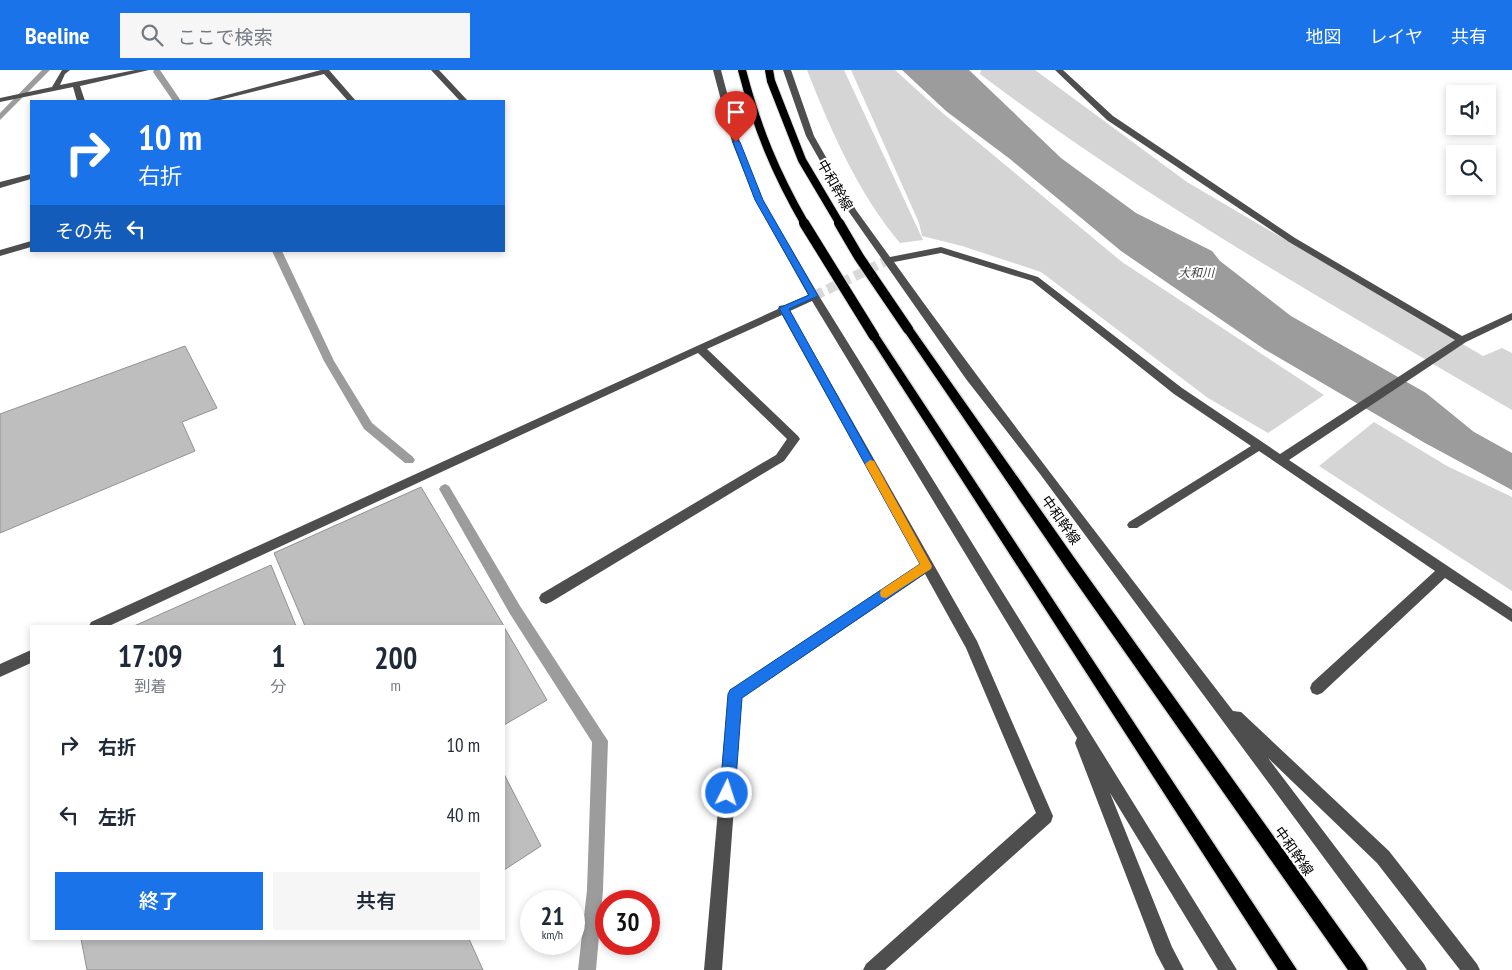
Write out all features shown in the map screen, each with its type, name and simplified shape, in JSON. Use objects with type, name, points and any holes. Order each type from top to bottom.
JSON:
[{"type":"main road","points":[[742,70],[757,122],[774,163],[835,274],[946,449],[1288,970]]},
{"type":"main road","name":"中和幹線","points":[[769,70],[771,81],[802,160],[859,257],[1073,567],[1359,970]]},
{"type":"street","points":[[55,89],[62,73],[66,70]]},
{"type":"street","points":[[0,100],[145,70]]},
{"type":"street","points":[[212,100],[326,70],[351,100]]},
{"type":"street","points":[[435,70],[463,100]]},
{"type":"street","points":[[717,70],[736,142],[759,200],[814,296],[1228,970]]},
{"type":"street","points":[[787,70],[810,136],[852,210],[970,376],[1211,692],[1418,970]]},
{"type":"street","points":[[1059,70],[1110,118],[1292,240],[1462,340]]},
{"type":"street","points":[[76,85],[81,100]]},
{"type":"street","points":[[0,185],[30,177]]},
{"type":"street","points":[[0,253],[30,244]]},
{"type":"street","points":[[888,260],[941,250],[1035,279],[1178,391],[1512,616]]},
{"type":"street","points":[[98,625],[784,308],[814,296]]},
{"type":"street","points":[[784,308],[926,566],[972,645],[1045,816],[872,970]]},
{"type":"street","points":[[1280,460],[1462,340],[1512,316]]},
{"type":"street","points":[[546,598],[780,458],[794,439],[699,348]]},
{"type":"street","points":[[1133,525],[1259,446]]},
{"type":"street","points":[[714,970],[735,694],[926,566]]},
{"type":"street","points":[[1317,688],[1444,570]]},
{"type":"street","points":[[0,671],[30,656]]},
{"type":"street","points":[[1211,692],[1383,856],[1471,970]]},
{"type":"street","points":[[1071,712],[1165,953],[1175,970]]},
{"type":"shaded area","points":[[807,70],[844,70],[923,240],[900,243],[885,224],[847,161]]},
{"type":"shaded area","points":[[851,70],[895,70],[939,110],[1122,262],[1324,395],[1268,433],[1208,398],[1041,272],[962,246],[922,236],[919,223]]},
{"type":"shaded area","points":[[981,70],[1035,70],[1187,182],[1483,356],[1502,348],[1512,353],[1512,410],[1308,291],[1174,208],[1043,121],[980,74]]},
{"type":"shaded area","points":[[1374,422],[1447,466],[1512,497],[1512,591],[1319,466]]},
{"type":"water","name":"大和川","points":[[902,70],[969,70],[1061,158],[1136,213],[1212,251],[1220,261],[1291,316],[1426,393],[1474,432],[1512,453],[1512,490],[1425,443],[1264,349],[1121,251],[1010,159],[946,111]]},
{"type":"building","points":[[185,346],[217,408],[182,422],[195,451],[0,533],[0,414]]},
{"type":"building","points":[[421,487],[503,625],[305,625],[274,553]]},
{"type":"building","points":[[271,565],[296,625],[136,625]]},
{"type":"building","points":[[505,629],[547,700],[505,724]]},
{"type":"building","points":[[505,776],[541,846],[505,869]]},
{"type":"building","points":[[81,940],[469,940],[483,970],[87,970]]},
{"type":"waterway","points":[[0,118],[46,70]]},
{"type":"waterway","points":[[157,72],[176,100]]},
{"type":"waterway","points":[[277,252],[329,361],[368,426],[409,460]]},
{"type":"waterway","points":[[445,489],[515,610],[600,741],[595,890],[587,970]]},
{"type":"tunnel","points":[[814,296],[888,260]]},
{"type":"slow traffic","points":[[870,464],[926,566],[886,593]]},
{"type":"route","points":[[727,793],[735,694],[926,566],[784,308],[814,296],[759,200],[736,142]]}]
